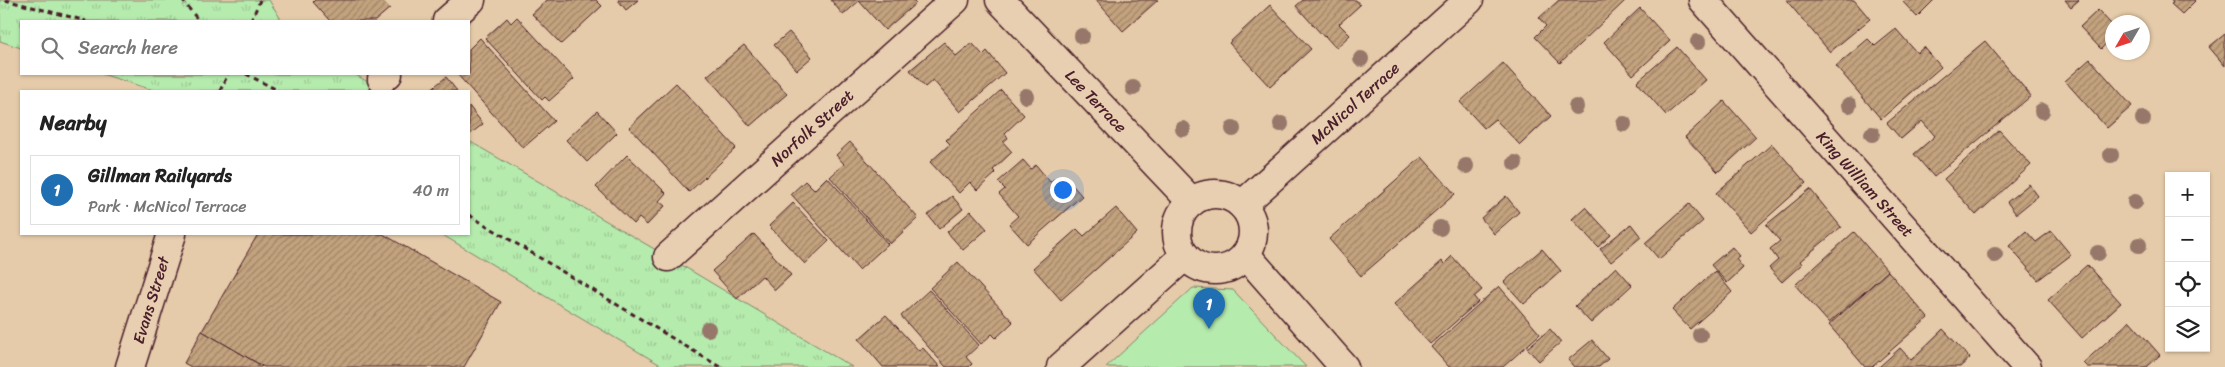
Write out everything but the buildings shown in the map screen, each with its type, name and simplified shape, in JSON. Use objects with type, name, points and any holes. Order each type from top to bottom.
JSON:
[{"type":"street","points":[[449,20],[471,0]]},
{"type":"street","name":"Norfolk Street","points":[[668,257],[955,0]]},
{"type":"street","name":"Lee Terrace","points":[[1000,0],[1192,202]]},
{"type":"street","name":"McNicol Terrace","points":[[1242,205],[1469,0]]},
{"type":"street","name":"King William Street","points":[[1702,0],[2027,367]]},
{"type":"street","points":[[1212,194],[1223,195],[1242,205],[1252,224],[1251,246],[1238,264],[1216,271],[1204,269],[1193,264],[1185,256],[1179,245],[1178,221],[1192,202],[1212,194]]},
{"type":"street","name":"Evans Street","points":[[130,367],[172,235]]},
{"type":"street","points":[[1246,255],[1344,367]]},
{"type":"street","points":[[1061,367],[1185,256]]},
{"type":"path","points":[[5,0],[82,20]]},
{"type":"path","points":[[182,0],[198,20]]},
{"type":"path","points":[[250,20],[260,0]]},
{"type":"path","points":[[220,90],[228,75]]},
{"type":"path","points":[[248,75],[277,90]]},
{"type":"path","points":[[470,215],[720,367]]},
{"type":"green space","points":[[0,0],[269,0],[281,20],[20,20],[20,48],[0,41]]},
{"type":"green space","points":[[105,75],[356,75],[382,90],[153,90]]},
{"type":"green space","points":[[470,142],[852,367],[664,367],[443,235],[470,235]]},
{"type":"green space","points":[[1193,288],[1233,290],[1306,367],[1106,367]]},
{"type":"place","name":"Gillman Railyards","points":[[1209,329]]}]
